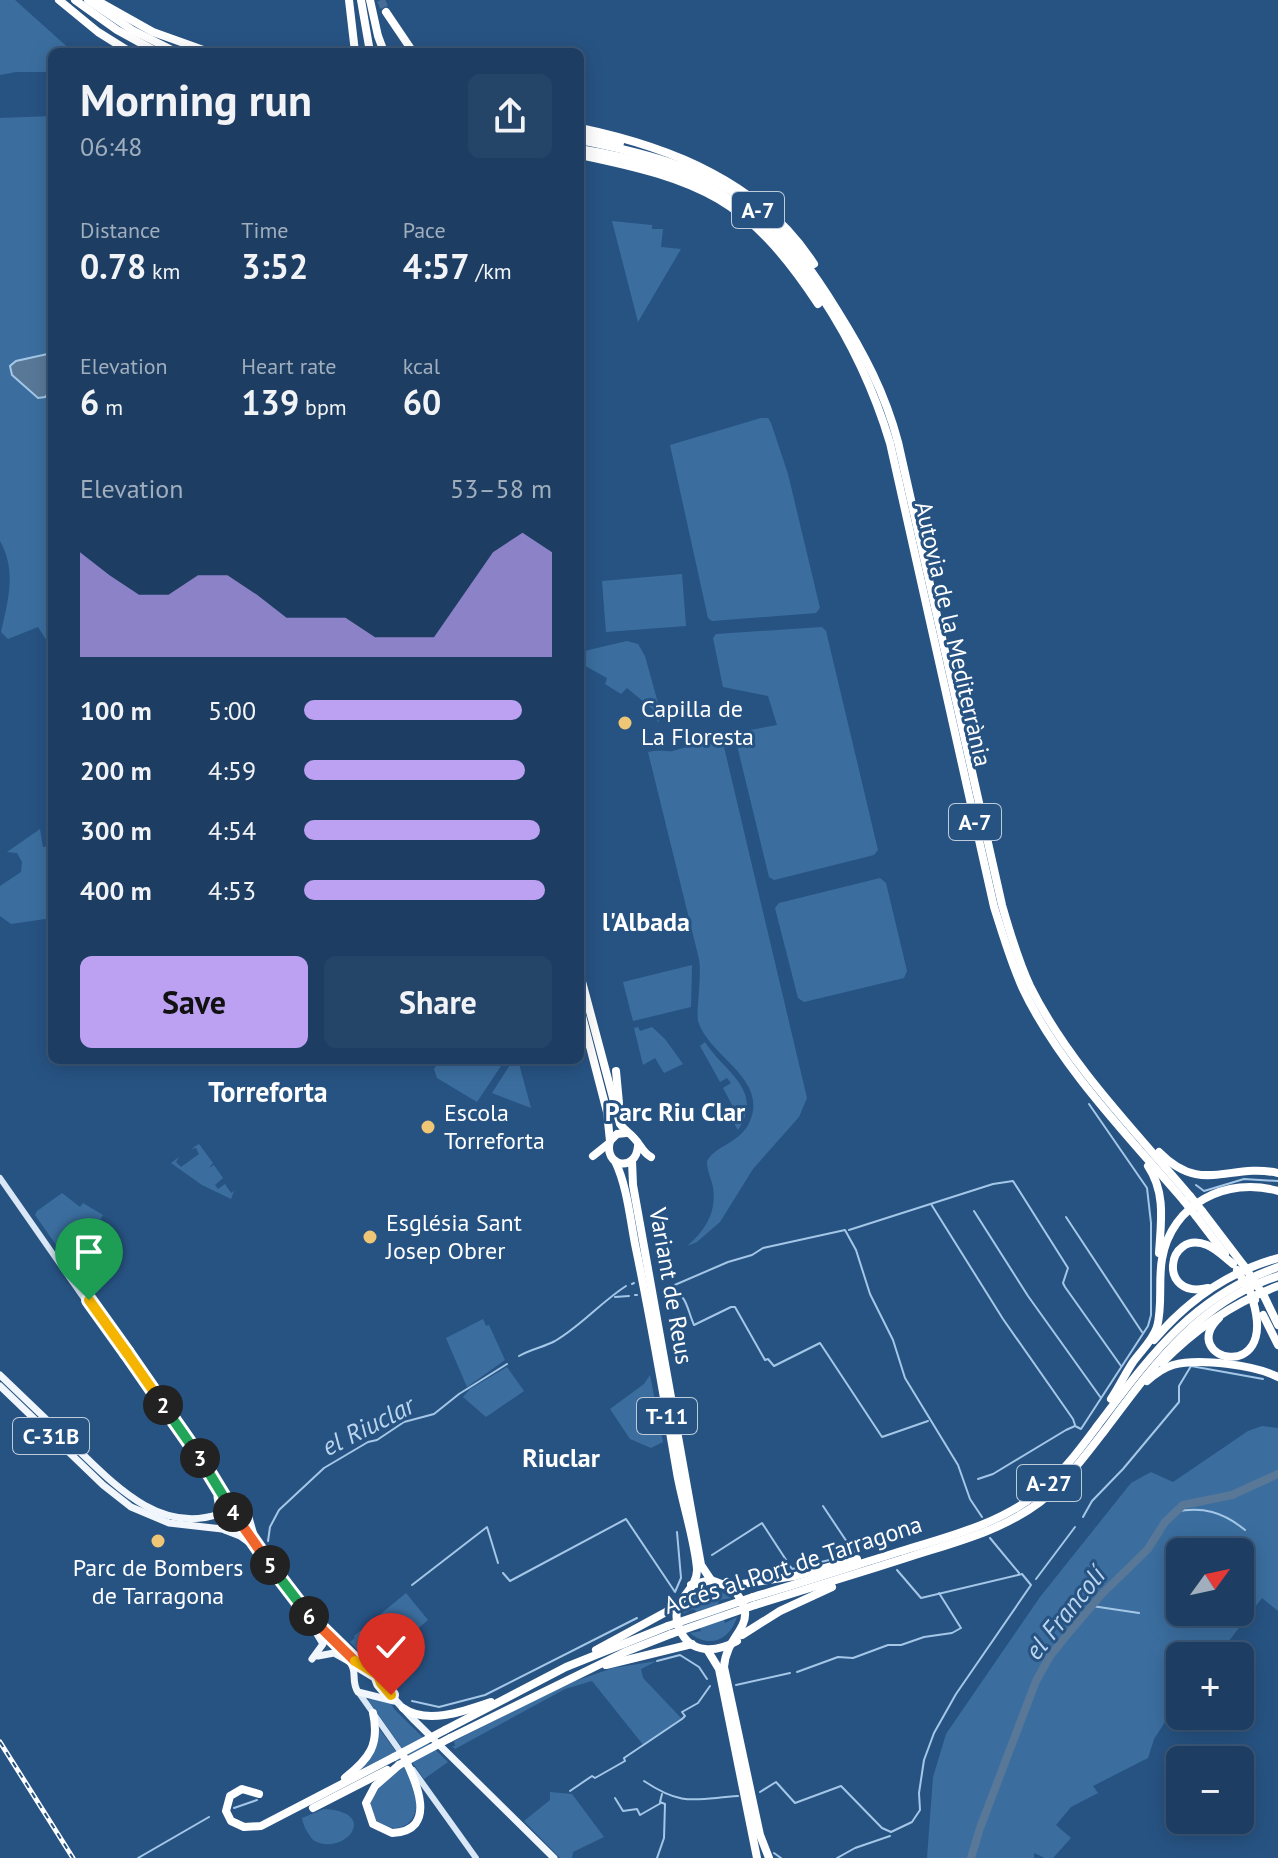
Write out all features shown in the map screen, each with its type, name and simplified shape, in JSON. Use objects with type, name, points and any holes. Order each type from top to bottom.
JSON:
[{"type":"highway","points":[[59,0],[124,48]]},
{"type":"highway","points":[[75,0],[117,30],[150,48]]},
{"type":"highway","points":[[88,0],[132,30],[168,48]]},
{"type":"highway","points":[[96,0],[145,29],[198,48]]},
{"type":"highway","points":[[349,0],[355,48]]},
{"type":"highway","points":[[361,0],[369,48]]},
{"type":"highway","points":[[371,4],[383,48]]},
{"type":"highway","points":[[386,12],[410,48]]},
{"type":"highway","points":[[584,129],[631,140],[679,157],[743,191],[788,231],[818,270],[863,345],[871,366]]},
{"type":"highway","points":[[584,135],[679,157]]},
{"type":"highway","name":"Autovia de la Mediterrània","points":[[584,141],[676,163],[717,181],[753,206],[782,232],[806,262],[871,366],[889,409],[898,442],[1002,905],[1031,987],[1059,1034],[1187,1198],[1278,1325]]},
{"type":"highway","name":"Autovia de la Mediterrània","points":[[584,150],[677,172],[724,195],[751,214],[787,250],[813,285],[857,359],[873,393],[890,443],[994,907],[1010,957],[1024,990],[1053,1040],[1138,1147],[1187,1198]]},
{"type":"highway","points":[[584,158],[674,177],[732,207],[762,231],[806,285],[873,393]]},
{"type":"highway","name":"T-11","points":[[584,991],[612,1112],[608,1151],[628,1187]]},
{"type":"highway","name":"T-11","points":[[584,1025],[591,1055],[612,1112],[638,1145],[628,1187]]},
{"type":"highway","points":[[584,1033],[591,1055]]},
{"type":"highway","points":[[616,1071],[624,1130],[593,1156],[625,1164],[634,1159],[651,1157],[638,1145]]},
{"type":"highway","points":[[1140,1137],[1175,1166],[1193,1175],[1212,1176],[1258,1170],[1278,1173]]},
{"type":"highway","points":[[1138,1147],[1160,1193],[1160,1300]]},
{"type":"highway","points":[[1076,1454],[1155,1333],[1161,1263],[1176,1224],[1186,1211],[1209,1196],[1232,1187],[1259,1186],[1278,1191]]},
{"type":"highway","name":"Variant de Reus","points":[[628,1187],[639,1210],[697,1557]]},
{"type":"highway","name":"Variant de Reus","points":[[628,1187],[681,1502],[697,1557],[711,1580]]},
{"type":"highway","points":[[1216,1285],[1195,1290],[1178,1282],[1172,1267],[1180,1249],[1191,1243],[1202,1244],[1238,1267]]},
{"type":"highway","points":[[1119,1388],[1172,1320],[1216,1285],[1278,1258]]},
{"type":"highway","name":"Autovia de la Mediterrània","points":[[1238,1267],[1246,1290],[1259,1296],[1278,1345]]},
{"type":"highway","name":"Accés al Port de Tarragona","points":[[906,1554],[1011,1511],[1039,1492],[1076,1454],[1149,1359],[1178,1327],[1227,1289],[1278,1267]]},
{"type":"highway","name":"A-27","points":[[1246,1290],[1278,1276]]},
{"type":"highway","points":[[1102,1434],[1146,1382],[1192,1335],[1239,1304],[1278,1286]]},
{"type":"highway","name":"Accés al Port de Tarragona","points":[[313,1808],[532,1685],[581,1661],[754,1601],[985,1532],[1024,1513],[1058,1486],[1174,1342],[1206,1313],[1246,1290]]},
{"type":"highway","points":[[1239,1304],[1217,1320],[1210,1332],[1218,1351],[1235,1358],[1255,1351],[1263,1336],[1259,1296]]},
{"type":"highway","points":[[1259,1296],[1278,1313]]},
{"type":"highway","points":[[651,1325],[648,1327],[652,1353]]},
{"type":"highway","points":[[1146,1382],[1164,1368],[1189,1362],[1257,1369],[1278,1377]]},
{"type":"highway","points":[[692,1515],[695,1510],[693,1488]]},
{"type":"highway","points":[[581,1661],[675,1604],[689,1586],[711,1580],[729,1586],[807,1573],[895,1549],[906,1554],[901,1563],[798,1601],[733,1643],[707,1651],[690,1646],[586,1670]]},
{"type":"highway","points":[[697,1557],[711,1576],[740,1596],[745,1616],[743,1628],[728,1654],[724,1679]]},
{"type":"highway","name":"T-11","points":[[690,1646],[682,1635],[676,1616],[681,1597],[697,1569],[697,1557]]},
{"type":"highway","points":[[675,1604],[675,1628],[690,1646],[712,1659],[724,1679]]},
{"type":"highway","name":"Accés al Port de Tarragona","points":[[447,1734],[669,1630]]},
{"type":"highway","points":[[707,1651],[724,1679],[759,1843],[757,1858]]},
{"type":"highway","points":[[402,1703],[421,1716],[454,1712],[482,1705],[532,1685]]},
{"type":"highway","points":[[332,1789],[364,1762],[373,1749],[376,1736],[373,1713]]},
{"type":"highway","points":[[399,1759],[418,1787],[420,1812],[410,1828],[392,1833],[373,1824],[366,1803],[375,1786],[399,1759]]},
{"type":"highway","name":"Accés al Port de Tarragona","points":[[259,1794],[247,1789],[235,1792],[227,1800],[226,1811],[231,1821],[237,1826],[261,1826],[399,1759]]},
{"type":"highway","points":[[759,1843],[769,1858]]},
{"type":"main road","points":[[0,1175],[208,1480],[246,1523],[258,1549],[298,1601],[351,1663],[356,1675],[354,1684],[399,1759],[445,1814],[476,1858]]},
{"type":"main road","name":"C-31B","points":[[0,1375],[125,1494],[161,1513],[195,1519],[217,1513]]},
{"type":"main road","name":"C-31B","points":[[0,1386],[103,1485],[131,1507],[169,1523],[228,1531]]},
{"type":"main road","points":[[219,1491],[217,1513],[220,1522],[228,1531],[258,1549]]},
{"type":"main road","points":[[217,1513],[232,1506],[246,1507],[249,1512],[246,1523]]},
{"type":"main road","points":[[228,1531],[246,1523]]},
{"type":"main road","points":[[298,1601],[323,1644],[312,1659],[334,1653],[351,1663]]},
{"type":"main road","points":[[337,1645],[378,1675],[391,1695],[554,1858]]},
{"type":"main road","points":[[356,1675],[367,1669]]},
{"type":"main road","points":[[371,1696],[378,1691],[381,1683]]},
{"type":"main road","points":[[359,1693],[402,1703]]},
{"type":"shaded area","points":[[0,0],[15,0],[69,48],[48,48],[48,72],[0,75]]},
{"type":"shaded area","points":[[48,116],[48,643],[38,627],[8,639],[1,632],[10,575],[0,541],[0,118]]},
{"type":"shaded area","points":[[612,221],[663,229],[661,247],[681,249],[638,322]]},
{"type":"shaded area","points":[[48,354],[48,394],[45,397],[38,398],[12,375],[10,366],[16,361]]},
{"type":"shaded area","points":[[768,418],[771,423],[788,474],[820,608],[816,613],[712,621],[708,618],[670,445]]},
{"type":"shaded area","points":[[682,574],[686,626],[606,632],[602,581]]},
{"type":"shaded area","points":[[822,627],[826,631],[878,850],[874,855],[774,880],[769,877],[734,733],[777,725],[768,696],[723,687],[713,638],[716,634]]},
{"type":"shaded area","points":[[627,641],[638,644],[645,656],[661,714],[658,723],[656,712],[627,688],[621,694],[605,684],[607,678],[584,665],[584,651]]},
{"type":"shaded area","points":[[718,743],[724,747],[807,1098],[799,1117],[753,1169],[720,1222],[697,1242],[687,1246],[704,1227],[713,1205],[713,1187],[707,1161],[741,1134],[750,1121],[753,1106],[751,1092],[744,1080],[713,1046],[698,1021],[699,959],[648,752]]},
{"type":"shaded area","points":[[40,829],[43,847],[48,846],[48,919],[11,924],[0,916],[0,886],[21,872],[22,862],[17,853],[7,852]]},
{"type":"shaded area","points":[[880,878],[886,883],[907,971],[904,978],[804,1002],[798,998],[775,908],[779,903]]},
{"type":"shaded area","points":[[692,965],[691,1007],[633,1021],[623,982]]},
{"type":"shaded area","points":[[638,1027],[640,1031],[652,1027],[683,1064],[664,1073],[655,1058],[643,1065],[634,1028]]},
{"type":"shaded area","points":[[705,1042],[744,1092],[747,1104],[738,1130],[731,1118],[737,1114],[723,1088],[731,1083],[727,1078],[720,1082],[700,1046]]},
{"type":"shaded area","points":[[437,1064],[502,1064],[477,1102],[437,1078],[434,1069]]},
{"type":"shaded area","points":[[510,1064],[519,1064],[531,1108],[492,1093]]},
{"type":"shaded area","points":[[199,1144],[213,1163],[209,1168],[214,1165],[223,1178],[215,1185],[218,1189],[225,1184],[231,1193],[234,1191],[231,1199],[202,1185],[171,1163],[179,1157],[176,1162],[181,1167],[199,1154],[196,1148],[191,1149]]},
{"type":"shaded area","points":[[62,1193],[80,1207],[83,1203],[103,1215],[73,1269],[35,1215]]},
{"type":"shaded area","points":[[483,1319],[486,1326],[489,1325],[505,1360],[467,1387],[446,1338]]},
{"type":"shaded area","points":[[507,1367],[524,1391],[486,1417],[463,1397],[470,1389]]},
{"type":"shaded area","points":[[650,1375],[663,1442],[651,1448],[630,1439],[610,1409],[644,1384]]},
{"type":"shaded area","points":[[1262,1426],[1278,1428],[1278,1611],[1262,1598],[1254,1608],[1254,1538],[1166,1538],[1166,1626],[1240,1626],[1228,1642],[1166,1642],[1166,1721],[1154,1739],[1148,1758],[1093,1786],[1098,1793],[1071,1807],[1056,1825],[1071,1838],[1053,1858],[1034,1853],[1034,1858],[927,1858],[933,1777],[946,1734],[1040,1597],[1131,1483],[1151,1472],[1173,1482],[1248,1431]]},
{"type":"shaded area","points":[[708,1589],[718,1590],[731,1598],[718,1603],[725,1623],[737,1617],[724,1636],[711,1641],[690,1633],[701,1631],[696,1611],[693,1609],[683,1614],[692,1596]]},
{"type":"shaded area","points":[[406,1593],[428,1620],[376,1664],[370,1664],[350,1642]]},
{"type":"shaded area","points":[[657,1661],[641,1669],[643,1678],[682,1719],[644,1746],[592,1681],[565,1689],[455,1749],[452,1746],[455,1746],[454,1741],[569,1683],[613,1668]]},
{"type":"shaded area","points":[[376,1698],[390,1702],[448,1762],[424,1779],[368,1700]]},
{"type":"shaded area","points":[[378,1727],[407,1769],[416,1798],[414,1816],[405,1825],[393,1828],[381,1825],[373,1816],[371,1804],[379,1788],[401,1769],[390,1755],[361,1769],[375,1751]]},
{"type":"shaded area","points":[[550,1792],[572,1794],[604,1837],[573,1852],[572,1858],[560,1858],[524,1821],[550,1800]]},
{"type":"shaded area","points":[[324,1809],[341,1812],[351,1818],[354,1825],[352,1832],[345,1839],[324,1844],[309,1835],[302,1818]]},
{"type":"waterway","points":[[978,1479],[993,1474],[1066,1430],[1075,1426],[1081,1429],[1148,1326],[1151,1315],[1151,1223],[1147,1188],[1089,1104]]},
{"type":"waterway","points":[[1196,1185],[1204,1191],[1244,1179],[1278,1181]]},
{"type":"waterway","points":[[849,1230],[993,1184],[1013,1181],[1068,1268],[1063,1283],[1065,1287],[1121,1366]]},
{"type":"waterway","points":[[931,1204],[1003,1319],[1075,1425]]},
{"type":"waterway","points":[[974,1211],[1028,1296],[1101,1398]]},
{"type":"waterway","points":[[1066,1217],[1142,1332]]},
{"type":"waterway","points":[[663,1290],[763,1248],[845,1230],[856,1250],[870,1294],[893,1340],[905,1378],[958,1465],[970,1499],[982,1517]]},
{"type":"waterway","points":[[519,1356],[564,1335],[626,1286]]},
{"type":"waterway","points":[[667,1288],[683,1298],[694,1325],[735,1307],[765,1360],[768,1359],[774,1366],[820,1343],[882,1437],[928,1421]]},
{"type":"waterway","points":[[615,1297],[629,1296]]},
{"type":"waterway","name":"el Riuclar","points":[[268,1541],[270,1527],[279,1510],[324,1468],[404,1422],[434,1414],[507,1364]]},
{"type":"waterway","points":[[1083,1517],[1092,1501],[1179,1402],[1179,1386],[1191,1366],[1263,1379]]},
{"type":"waterway","name":"el Francolí","points":[[971,1858],[1036,1681],[1050,1656],[1101,1595],[1148,1549],[1165,1522],[1183,1505],[1232,1495],[1278,1474]]},
{"type":"waterway","points":[[823,1506],[853,1551]]},
{"type":"waterway","points":[[1174,1512],[1212,1512],[1245,1530]]},
{"type":"waterway","points":[[503,1573],[510,1581],[626,1519],[675,1592],[681,1578],[677,1532]]},
{"type":"waterway","points":[[712,1555],[762,1523],[792,1569],[850,1555],[878,1536],[884,1548]]},
{"type":"waterway","points":[[412,1585],[487,1527],[498,1563]]},
{"type":"waterway","points":[[1036,1579],[1075,1527]]},
{"type":"waterway","points":[[990,1538],[1019,1573]]},
{"type":"waterway","points":[[760,1792],[776,1782],[795,1803],[841,1786],[882,1828],[891,1832],[912,1822],[920,1810],[924,1760],[934,1733],[956,1694],[1031,1585],[1022,1574],[921,1598],[897,1570]]},
{"type":"waterway","points":[[797,1672],[838,1657],[853,1658],[888,1645],[901,1645],[961,1628],[939,1593]]},
{"type":"waterway","points":[[1092,1606],[1139,1613]]},
{"type":"waterway","points":[[412,1701],[439,1707],[485,1695],[637,1618]]},
{"type":"waterway","points":[[657,1661],[680,1655],[699,1667],[707,1679]]},
{"type":"waterway","points":[[736,1685],[790,1673]]},
{"type":"waterway","points":[[570,1791],[592,1776],[595,1778],[625,1761],[624,1758],[682,1719],[685,1716],[682,1712],[698,1703],[710,1686]]},
{"type":"waterway","points":[[644,1781],[679,1798],[738,1796]]},
{"type":"waterway","points":[[657,1858],[664,1838],[665,1804],[660,1802],[662,1794]]},
{"type":"waterway","points":[[615,1798],[623,1811],[637,1809],[640,1815],[661,1803]]},
{"type":"waterway","name":"el Riuclar","points":[[234,1808],[257,1800]]},
{"type":"waterway","name":"el Riuclar","points":[[138,1858],[209,1817]]},
{"type":"waterway","points":[[837,1858],[890,1836]]},
{"type":"waterway","points":[[774,1853],[781,1858]]},
{"type":"tunnel","points":[[381,0],[386,12]]},
{"type":"railway","points":[[0,1742],[73,1858]]},
{"type":"place","name":"Capilla de La Floresta","points":[[625,723]]},
{"type":"place","name":"Escola Torreforta","points":[[428,1127]]},
{"type":"place","name":"Església Sant Josep Obrer","points":[[370,1237]]},
{"type":"place","name":"Parc de Bombers de Tarragona","points":[[158,1541]]},
{"type":"district","name":"l'Albada","points":[[646,922]]},
{"type":"district","name":"Torreforta","points":[[268,1092]]},
{"type":"district","name":"Parc Riu Clar","points":[[675,1112]]},
{"type":"district","name":"Riuclar","points":[[561,1458]]},
{"type":"route","points":[[89,1300],[185,1437],[243,1527],[298,1601],[337,1645],[362,1667],[378,1675],[391,1695]]}]
